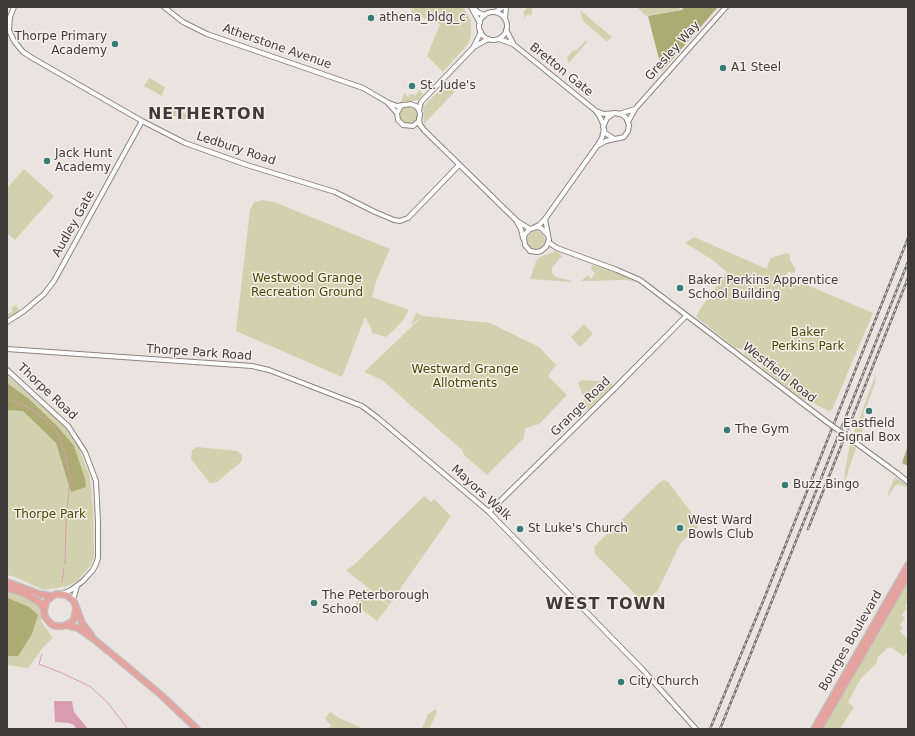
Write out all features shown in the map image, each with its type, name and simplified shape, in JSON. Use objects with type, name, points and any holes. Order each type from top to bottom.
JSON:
[{"type":"main road","name":"Bourges Boulevard","points":[[814,729],[908,565]]},
{"type":"main road","name":"Bourges Boulevard","points":[[819,729],[908,575]]},
{"type":"main road","points":[[7,582],[39,594],[52,596],[62,594],[66,595],[73,600],[82,624],[95,640]]},
{"type":"main road","points":[[7,588],[39,602],[44,609]]},
{"type":"main road","points":[[52,596],[46,602],[44,609],[45,617],[51,624],[60,626],[66,625],[78,628],[95,640],[160,694],[196,729]]},
{"type":"main road","points":[[66,625],[74,619],[76,608]]},
{"type":"street","name":"Ledbury Road","points":[[14,7],[10,17],[9,26],[14,41],[23,52],[142,121],[185,143],[335,192],[394,220],[408,218],[459,165]]},
{"type":"street","name":"Atherstone Avenue","points":[[164,7],[183,22],[203,32],[356,85],[387,102],[397,106],[402,105]]},
{"type":"street","points":[[472,7],[485,15]]},
{"type":"street","points":[[472,7],[480,23],[481,32],[473,48]]},
{"type":"street","points":[[480,23],[485,15],[503,7]]},
{"type":"street","points":[[481,32],[488,39],[499,39],[506,30],[507,26],[505,19],[506,7]]},
{"type":"street","name":"Gresley Way","points":[[628,122],[635,109],[726,7]]},
{"type":"street","points":[[494,12],[500,14],[505,19]]},
{"type":"street","name":"Bretton Gate","points":[[506,30],[513,44]]},
{"type":"street","points":[[425,131],[400,123],[397,113],[402,105],[421,102],[473,48],[488,39]]},
{"type":"street","name":"Bretton Gate","points":[[499,39],[513,44],[596,111],[604,127]]},
{"type":"street","name":"Atherstone Avenue","points":[[387,102],[397,113]]},
{"type":"street","points":[[421,102],[419,118],[420,125],[425,131],[517,221],[532,228],[541,228],[547,234]]},
{"type":"street","points":[[410,104],[416,106],[419,110]]},
{"type":"street","points":[[524,238],[525,234],[545,219],[597,146],[602,138],[607,118],[613,114],[635,109]]},
{"type":"street","name":"Bretton Gate","points":[[596,111],[604,114],[613,114]]},
{"type":"street","points":[[597,146],[606,141],[620,138],[626,134],[629,127],[628,122],[626,118],[618,114]]},
{"type":"street","points":[[413,126],[419,118]]},
{"type":"street","name":"Audley Gate","points":[[7,322],[24,311],[44,294],[54,281],[142,121]]},
{"type":"street","points":[[604,127],[608,136],[615,139]]},
{"type":"street","points":[[544,250],[548,242],[545,219]]},
{"type":"street","points":[[517,221],[524,238],[525,246],[530,251],[537,252],[557,248]]},
{"type":"street","points":[[548,242],[557,248]]},
{"type":"street","name":"Westfield Road","points":[[557,248],[631,276],[645,284],[827,422],[908,481]]},
{"type":"street","name":"Grange Road","points":[[489,512],[686,316]]},
{"type":"street","name":"Thorpe Park Road","points":[[7,349],[252,366],[269,370],[362,406],[378,418]]},
{"type":"street","name":"Thorpe Road","points":[[7,370],[68,426],[85,452],[94,475],[98,508],[98,558],[93,570],[77,586],[62,594]]},
{"type":"street","name":"Mayors Walk","points":[[378,418],[489,512],[643,670],[696,729]]},
{"type":"street","name":"Thorpe Road","points":[[73,600],[77,586]]},
{"type":"green space","points":[[412,7],[463,7],[471,20],[471,36],[468,44],[443,72],[427,56],[440,24],[411,13]]},
{"type":"green space","points":[[528,7],[534,7],[531,10],[533,12],[530,16],[528,14],[523,20],[525,15],[523,13]]},
{"type":"green space","points":[[637,7],[677,7],[681,10],[646,16]]},
{"type":"green space","points":[[580,10],[612,37],[606,41],[583,21]]},
{"type":"green space","points":[[586,40],[587,42],[569,63],[567,59],[568,56],[574,50],[576,51]]},
{"type":"green space","points":[[149,78],[165,87],[162,96],[144,86]]},
{"type":"green space","points":[[446,83],[455,91],[424,124],[423,107]]},
{"type":"green space","points":[[419,90],[423,94],[418,100],[401,102],[404,93],[408,97],[410,94],[416,95]]},
{"type":"green space","points":[[168,107],[187,114],[185,120],[166,113]]},
{"type":"green space","points":[[409,107],[415,110],[418,116],[415,122],[409,125],[403,122],[400,116],[403,110]]},
{"type":"green space","points":[[24,169],[54,196],[15,240],[7,233],[7,188]]},
{"type":"green space","name":"Westwood Grange Recreation Ground","points":[[263,200],[274,202],[390,249],[376,281],[372,297],[409,310],[403,320],[386,337],[372,333],[365,317],[342,377],[236,331],[250,210],[254,202]]},
{"type":"green space","points":[[536,231],[542,234],[545,240],[542,246],[536,249],[530,246],[527,240],[530,234]]},
{"type":"green space","name":"Baker Perkins Park","points":[[694,237],[767,269],[771,258],[787,253],[790,255],[790,260],[795,268],[795,273],[788,272],[786,277],[796,281],[802,281],[807,285],[873,313],[832,410],[828,411],[810,401],[804,400],[762,368],[761,362],[756,363],[744,354],[745,350],[736,348],[696,317],[700,309],[727,272],[711,259],[685,243]]},
{"type":"green space","points":[[556,251],[560,253],[562,257],[552,268],[552,273],[556,277],[572,281],[530,279],[536,261],[540,257]]},
{"type":"green space","points":[[592,265],[615,272],[638,282],[626,280],[581,281],[588,275],[591,279],[595,274],[591,268]]},
{"type":"green space","points":[[16,305],[19,311],[7,318],[7,315],[13,311],[11,308]]},
{"type":"green space","points":[[416,313],[423,316],[411,325]]},
{"type":"green space","name":"Westward Grange Allotments","points":[[423,316],[490,323],[539,347],[556,365],[548,376],[567,395],[539,424],[525,428],[524,438],[487,475],[464,455],[462,450],[382,380],[364,372]]},
{"type":"green space","points":[[584,324],[593,334],[580,347],[571,337]]},
{"type":"green space","points":[[876,374],[875,384],[863,415],[868,418],[860,437],[854,432]]},
{"type":"green space","name":"Thorpe Park","points":[[7,375],[64,426],[79,448],[90,477],[93,508],[94,557],[91,565],[77,581],[67,586],[44,590],[7,575]]},
{"type":"green space","points":[[582,380],[610,382],[613,385],[588,410],[578,383]]},
{"type":"green space","points":[[850,444],[856,448],[844,484],[845,471]]},
{"type":"green space","points":[[197,447],[237,451],[242,455],[242,461],[217,482],[210,483],[191,459],[192,450]]},
{"type":"green space","points":[[895,477],[908,486],[908,488],[898,484],[887,498],[888,493]]},
{"type":"green space","points":[[664,480],[668,482],[696,519],[698,527],[680,544],[658,590],[644,603],[595,554],[594,547],[660,482]]},
{"type":"green space","points":[[424,496],[431,502],[434,499],[451,516],[389,605],[346,570],[354,565]]},
{"type":"green space","points":[[908,581],[908,602],[905,606],[907,608],[902,615],[905,618],[900,625],[903,627],[900,631],[908,639],[908,652],[903,656],[891,647],[886,649],[877,658],[877,663],[861,678],[848,702],[854,707],[840,729],[822,729]]},
{"type":"green space","points":[[367,589],[389,606],[377,621],[355,604]]},
{"type":"green space","points":[[7,591],[23,597],[37,605],[41,612],[41,621],[53,638],[44,646],[28,668],[7,665]]},
{"type":"green space","points":[[436,709],[437,712],[429,729],[422,729],[428,714]]},
{"type":"green space","points":[[330,712],[339,718],[360,727],[359,729],[328,729],[331,725],[325,719]]},
{"type":"shaded area","points":[[684,7],[718,7],[662,71],[648,16],[682,10]]},
{"type":"shaded area","points":[[7,383],[29,399],[58,427],[74,446],[85,479],[86,487],[71,492],[56,443],[23,411],[7,410]]},
{"type":"shaded area","points":[[908,445],[908,466],[902,463]]},
{"type":"shaded area","points":[[8,598],[29,607],[38,615],[32,634],[18,656],[7,656]]},
{"type":"shaded area","points":[[54,701],[72,701],[74,712],[88,729],[76,729],[74,725],[69,723],[55,722]]},
{"type":"waterway","points":[[7,398],[26,406],[46,420],[57,431],[65,453],[70,478],[66,521],[65,564]]},
{"type":"waterway","points":[[62,582],[64,568]]},
{"type":"waterway","points":[[42,654],[39,664],[91,687],[108,703],[128,729]]},
{"type":"railway","points":[[710,729],[764,599],[908,238]]},
{"type":"railway","points":[[720,729],[908,262]]},
{"type":"railway","points":[[808,529],[908,278]]},
{"type":"place","name":"athena_bldg_c","points":[[371,18]]},
{"type":"place","name":"Thorpe Primary Academy","points":[[115,44]]},
{"type":"place","name":"A1 Steel","points":[[723,68]]},
{"type":"place","name":"St. Jude's","points":[[412,86]]},
{"type":"place","name":"Jack Hunt Academy","points":[[47,161]]},
{"type":"place","name":"Baker Perkins Apprentice School Building","points":[[680,288]]},
{"type":"place","name":"Eastfield Signal Box","points":[[869,411]]},
{"type":"place","name":"The Gym","points":[[727,430]]},
{"type":"place","name":"Buzz Bingo","points":[[785,485]]},
{"type":"place","name":"West Ward Bowls Club","points":[[680,528]]},
{"type":"place","name":"St Luke's Church","points":[[520,529]]},
{"type":"place","name":"The Peterborough School","points":[[314,603]]},
{"type":"place","name":"City Church","points":[[621,682]]},
{"type":"district","name":"NETHERTON","points":[[207,115]]},
{"type":"district","name":"WEST TOWN","points":[[606,605]]}]
